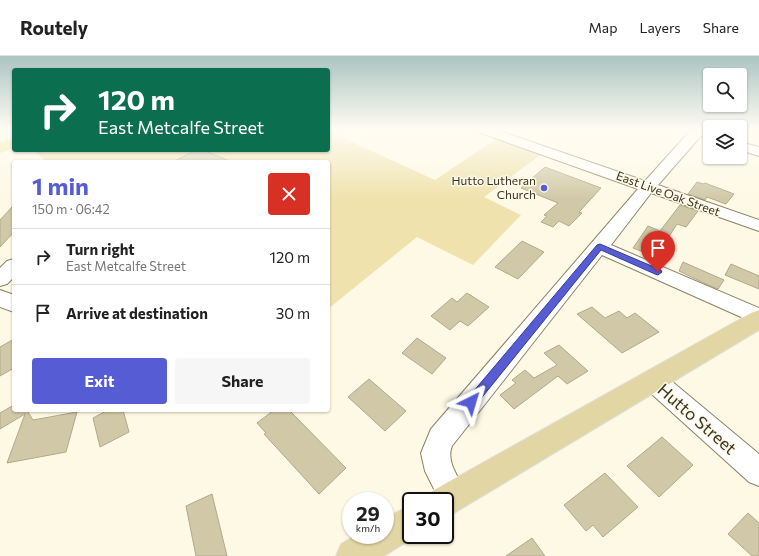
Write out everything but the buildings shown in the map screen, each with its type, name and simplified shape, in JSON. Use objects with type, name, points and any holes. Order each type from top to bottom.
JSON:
[{"type":"main road","points":[[454,496],[654,381],[759,318]]},
{"type":"main road","points":[[353,556],[402,526]]},
{"type":"street","name":"East Live Oak Street","points":[[552,153],[759,226]]},
{"type":"street","points":[[446,492],[439,471],[435,453],[441,438],[648,187],[679,153]]},
{"type":"street","points":[[600,247],[759,318]]},
{"type":"street","points":[[0,279],[12,268]]},
{"type":"street","points":[[0,298],[12,303]]},
{"type":"street","name":"Hutto Street","points":[[654,381],[759,472]]},
{"type":"shaded area","points":[[37,153],[377,153],[435,180],[475,153],[535,153],[540,155],[484,197],[521,215],[473,265],[417,237],[330,307],[330,160],[45,160]]},
{"type":"place","name":"Hutto Lutheran Church","points":[[544,188]]},
{"type":"route","points":[[471,402],[600,247],[658,272]]}]
